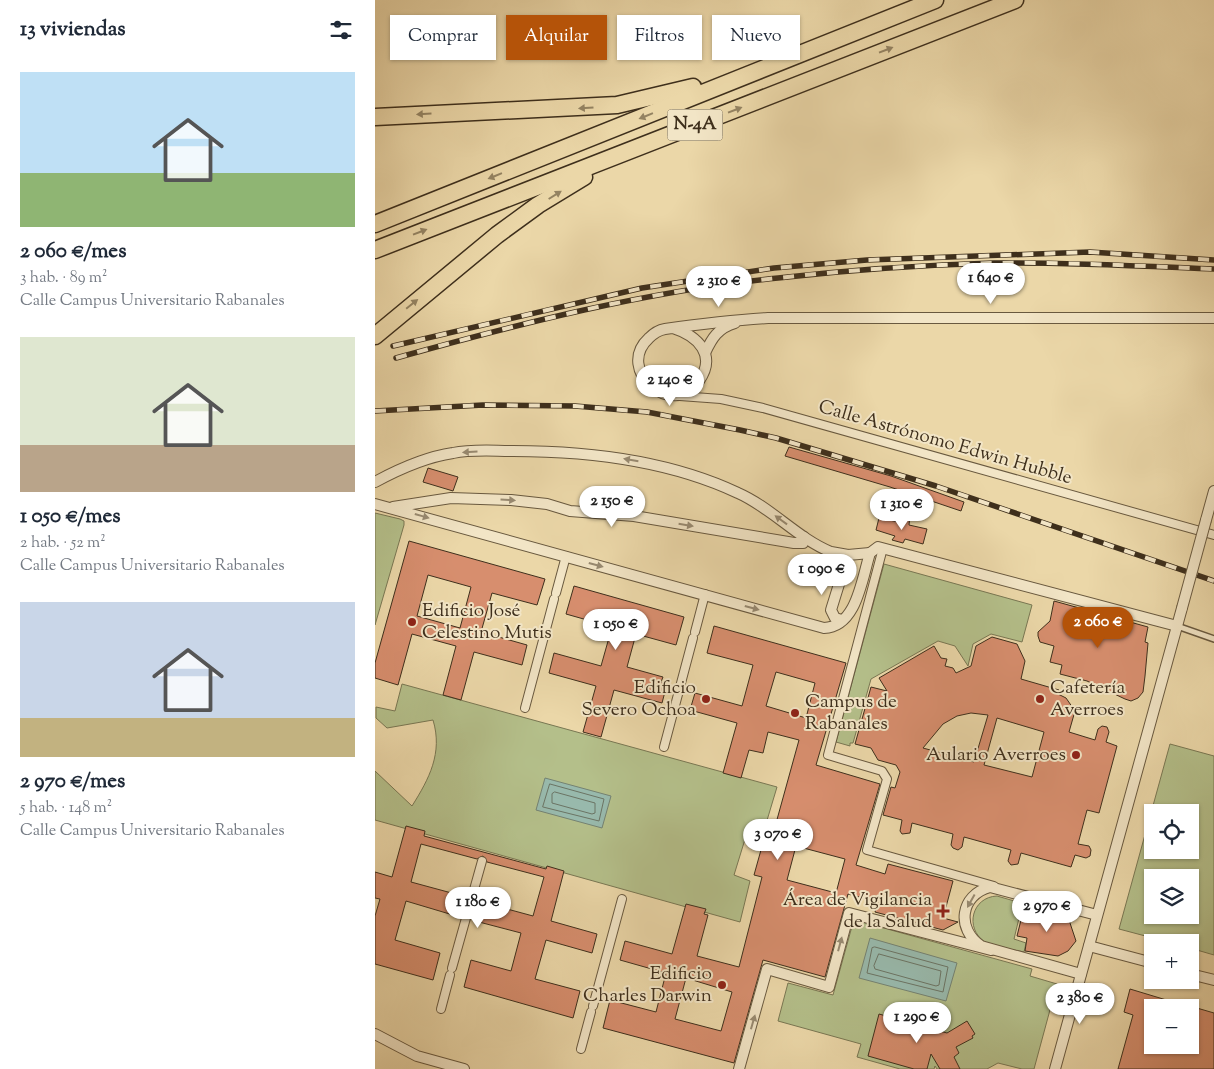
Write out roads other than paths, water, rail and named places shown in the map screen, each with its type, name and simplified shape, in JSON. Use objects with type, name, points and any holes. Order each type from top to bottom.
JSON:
[{"type":"main road","name":"N-4A","points":[[375,224],[935,0]]},
{"type":"main road","name":"N-4A","points":[[375,250],[1015,0]]},
{"type":"main road","points":[[375,117],[617,105],[683,90],[802,52]]},
{"type":"main road","points":[[375,336],[497,235],[538,205],[577,181],[687,128]]},
{"type":"street","points":[[673,328],[688,332],[696,338],[705,354],[706,366],[699,382],[683,393],[665,394],[648,385],[643,378],[639,358],[642,347],[654,333],[673,328],[703,322],[768,318],[1214,318]]},
{"type":"street","points":[[705,354],[713,337],[723,327],[733,323],[768,318]]},
{"type":"street","name":"Calle Astrónomo Edwin Hubble","points":[[665,394],[721,399],[763,408],[1214,535]]},
{"type":"street","points":[[375,482],[416,463],[454,452],[549,451],[603,455],[656,465],[739,493],[804,537],[831,552],[848,555],[870,553]]},
{"type":"street","points":[[1055,1069],[1214,491]]},
{"type":"street","points":[[380,505],[451,498],[511,500],[547,504],[570,511],[634,516],[794,543],[803,542],[804,537]]},
{"type":"street","points":[[380,505],[824,628],[831,628],[852,610],[870,553],[874,548],[883,548],[1177,626]]},
{"type":"street","points":[[883,548],[828,755],[882,771],[887,779],[867,850],[1097,915]]},
{"type":"street","points":[[842,620],[835,618],[831,610],[848,555]]},
{"type":"street","points":[[525,708],[565,556]]},
{"type":"street","points":[[664,746],[705,594]]},
{"type":"street","points":[[441,1009],[482,861]]},
{"type":"street","points":[[991,950],[981,946],[968,934],[964,920],[968,903],[976,893],[983,889],[990,887],[1008,890]]},
{"type":"street","points":[[581,1049],[621,899]]},
{"type":"street","points":[[739,1069],[767,969],[829,987],[849,913],[1081,974]]},
{"type":"street","points":[[1089,946],[1144,961]]},
{"type":"street","points":[[1199,976],[1214,980]]},
{"type":"street","points":[[375,1034],[417,1056],[464,1069]]},
{"type":"lane","points":[[1177,626],[1214,639]]},
{"type":"water","points":[[545,778],[611,796],[602,828],[536,810]]},
{"type":"water","points":[[870,938],[957,963],[946,1001],[859,978]]},
{"type":"railway","points":[[393,346],[642,288],[774,268],[867,260],[1090,252],[1214,260]]},
{"type":"railway","points":[[396,358],[585,310],[681,291],[778,278],[886,268],[994,263],[1214,269]]},
{"type":"railway","points":[[375,411],[483,405],[575,406],[647,412],[740,430],[776,438],[936,486],[1214,581]]},
{"type":"place","name":"Edificio José Celestino Mutis","points":[[412,622]]},
{"type":"place","name":"Edificio Severo Ochoa","points":[[706,699]]},
{"type":"place","name":"Cafetería Averroes","points":[[1040,699]]},
{"type":"place","name":"Campus de Rabanales","points":[[795,713]]},
{"type":"place","name":"Aulario Averroes","points":[[1076,755]]},
{"type":"place","name":"Área de Vigilancia de la Salud","points":[[943,911]]},
{"type":"place","name":"Edificio Charles Darwin","points":[[722,985]]}]
